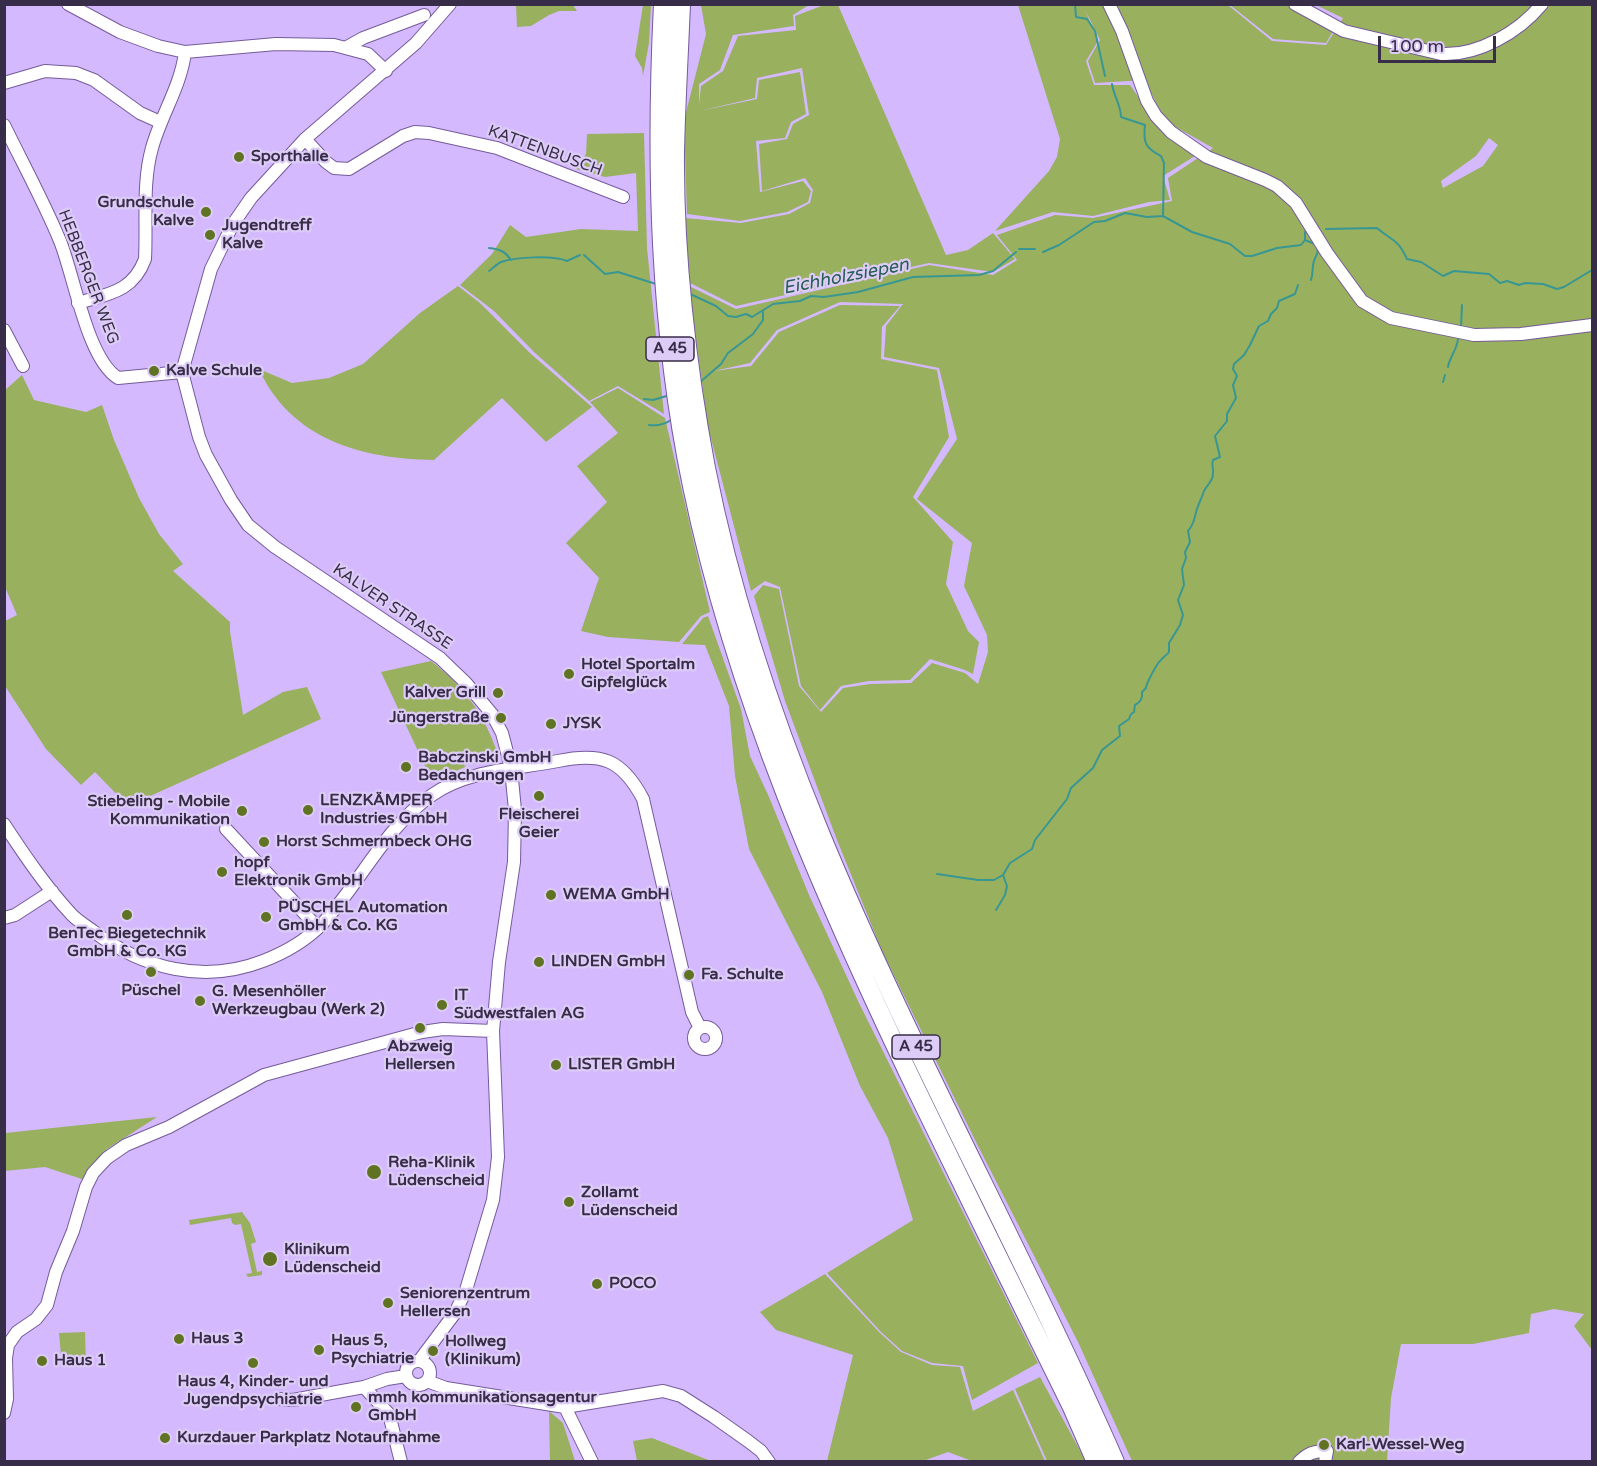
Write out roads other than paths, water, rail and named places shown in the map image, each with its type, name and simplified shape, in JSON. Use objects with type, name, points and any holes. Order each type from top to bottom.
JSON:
[{"type":"highway","name":"A 45","points":[[663,4],[669,65]]},
{"type":"highway","name":"A 45","points":[[681,4],[669,65],[658,157],[661,236],[670,354],[691,483],[713,575],[768,698],[842,886],[935,1088],[1115,1461]]},
{"type":"highway","name":"A 45","points":[[736,624],[749,696],[787,800],[832,908],[1096,1461]]},
{"type":"street","points":[[68,4],[120,32],[158,46],[185,52],[276,44],[347,47],[368,54],[386,71]]},
{"type":"street","points":[[182,372],[211,269],[233,224],[251,198],[305,139],[386,71],[431,28],[450,4]]},
{"type":"street","points":[[1109,4],[1122,31],[1147,101],[1156,116],[1171,132],[1207,157],[1277,186],[1296,202],[1327,254],[1362,301],[1391,318],[1474,335],[1521,334],[1593,325]]},
{"type":"street","points":[[1295,4],[1344,32],[1452,55],[1476,49],[1509,33],[1534,14],[1542,4]]},
{"type":"street","points":[[347,47],[363,38],[423,15]]},
{"type":"street","points":[[78,303],[119,290],[132,281],[142,269],[145,259],[147,172],[160,122],[181,75],[185,52]]},
{"type":"street","points":[[4,83],[45,70],[76,73],[94,80],[140,113],[160,122]]},
{"type":"street","name":"HEBBERGER WEG","points":[[4,125],[60,241],[87,329],[112,374],[118,378],[182,372]]},
{"type":"street","name":"KATTENBUSCH","points":[[305,139],[334,168],[349,169],[403,136],[416,132],[497,148],[623,196]]},
{"type":"street","points":[[4,330],[23,366]]},
{"type":"street","name":"KALVER STRASSE","points":[[182,372],[199,437],[231,501],[248,525],[275,547],[440,658],[452,669],[477,694],[496,721],[502,733],[511,769],[515,810],[514,870],[499,962],[494,1030],[498,1157],[493,1200],[466,1290],[455,1312],[419,1361]]},
{"type":"street","points":[[4,824],[32,867],[73,916],[106,941],[137,958],[175,970],[217,973],[241,969],[284,952],[318,928],[394,829],[437,791],[471,777],[577,757],[598,757],[617,765],[634,782],[643,799],[692,1012],[700,1028]]},
{"type":"street","points":[[226,829],[318,928]]},
{"type":"street","points":[[4,918],[15,915],[52,891]]},
{"type":"street","points":[[4,1413],[7,1399],[8,1345],[17,1332],[36,1319],[47,1305],[86,1187],[93,1173],[107,1158],[264,1075],[422,1032],[443,1029],[494,1030]]},
{"type":"street","points":[[419,1361],[425,1363],[430,1374],[427,1381],[416,1385],[409,1382],[406,1376],[409,1365],[419,1361]]},
{"type":"street","points":[[278,1399],[293,1400],[364,1387],[387,1379],[406,1376]]},
{"type":"street","points":[[427,1381],[446,1388],[565,1407],[663,1391],[681,1396],[740,1435],[761,1451],[769,1461]]},
{"type":"street","points":[[364,1387],[389,1414],[401,1461]]},
{"type":"street","points":[[565,1407],[592,1461]]},
{"type":"street","points":[[1299,1461],[1307,1454],[1327,1451],[1325,1461]]},
{"type":"waterway","points":[[1075,4],[1076,17],[1087,19],[1095,31],[1105,76]]},
{"type":"waterway","points":[[1112,84],[1121,117],[1145,125],[1146,144],[1161,156],[1164,163],[1163,216]]},
{"type":"waterway","name":"Eichholzsiepen","points":[[1043,252],[1059,245],[1094,222],[1105,221],[1125,213],[1147,217],[1163,216],[1192,232],[1230,244],[1245,256],[1301,245],[1305,240],[1305,232]]},
{"type":"waterway","name":"Eichholzsiepen","points":[[1326,229],[1377,228],[1398,244],[1407,259],[1421,262],[1443,276],[1454,271],[1489,274],[1500,283],[1507,281],[1519,285],[1543,284],[1557,289],[1592,270]]},
{"type":"waterway","points":[[1305,240],[1315,244]]},
{"type":"waterway","points":[[489,248],[502,251],[511,260]]},
{"type":"waterway","name":"Eichholzsiepen","points":[[1019,249],[1035,249]]},
{"type":"waterway","points":[[1311,280],[1318,249]]},
{"type":"waterway","name":"Eichholzsiepen","points":[[688,293],[716,306],[728,316],[736,317],[746,314],[752,317],[773,304],[800,301],[811,296],[824,297],[858,292],[913,277],[979,275],[993,271],[1016,252]]},
{"type":"waterway","name":"Eichholzsiepen","points":[[489,271],[508,260],[544,257],[567,261],[580,255]]},
{"type":"waterway","name":"Eichholzsiepen","points":[[584,255],[605,274],[618,272],[656,284]]},
{"type":"waterway","points":[[937,874],[978,880],[994,880],[1003,875],[1010,863],[1032,849],[1035,840],[1067,799],[1071,788],[1093,768],[1102,750],[1120,736],[1119,726],[1134,712],[1135,705],[1141,700],[1142,692],[1154,669],[1169,652],[1169,643],[1180,625],[1183,615],[1178,600],[1184,585],[1182,569],[1186,558],[1185,552],[1190,542],[1188,531],[1204,491],[1212,479],[1213,460],[1220,457],[1215,436],[1227,421],[1227,414],[1236,398],[1233,385],[1237,376],[1233,369],[1234,364],[1244,355],[1259,326],[1268,321],[1279,301],[1295,294],[1298,285]]},
{"type":"waterway","points":[[1461,327],[1462,305]]},
{"type":"waterway","points":[[699,383],[721,364],[728,353],[753,334],[763,320],[763,312]]},
{"type":"waterway","points":[[1448,367],[1458,339]]},
{"type":"waterway","points":[[1443,382],[1445,375]]},
{"type":"waterway","points":[[644,399],[653,400],[670,395]]},
{"type":"waterway","points":[[649,425],[660,425],[671,420]]},
{"type":"waterway","points":[[996,910],[1005,895],[1007,886],[1003,875]]},
{"type":"place","name":"Sporthalle","points":[[239,157]]},
{"type":"place","name":"Grundschule Kalve","points":[[206,212]]},
{"type":"place","name":"Jugendtreff Kalve","points":[[210,235]]},
{"type":"place","name":"Kalve Schule","points":[[154,371]]},
{"type":"place","name":"Hotel Sportalm Gipfelglück","points":[[569,674]]},
{"type":"place","name":"Kalver Grill","points":[[498,693]]},
{"type":"place","name":"Jüngerstraße","points":[[501,718]]},
{"type":"place","name":"JYSK","points":[[551,724]]},
{"type":"place","name":"Babczinski GmbH Bedachungen","points":[[406,767]]},
{"type":"place","name":"Fleischerei Geier","points":[[539,796]]},
{"type":"place","name":"LENZKÄMPER Industries GmbH","points":[[308,810]]},
{"type":"place","name":"Stiebeling - Mobile Kommunikation","points":[[242,811]]},
{"type":"place","name":"Horst Schmermbeck OHG","points":[[264,842]]},
{"type":"place","name":"hopf Elektronik GmbH","points":[[222,872]]},
{"type":"place","name":"WEMA GmbH","points":[[551,895]]},
{"type":"place","name":"BenTec Biegetechnik GmbH & Co. KG","points":[[127,915]]},
{"type":"place","name":"PÜSCHEL Automation GmbH & Co. KG","points":[[266,917]]},
{"type":"place","name":"LINDEN GmbH","points":[[539,962]]},
{"type":"place","name":"Püschel","points":[[151,972]]},
{"type":"place","name":"Fa. Schulte","points":[[689,975]]},
{"type":"place","name":"G. Mesenhöller Werkzeugbau (Werk 2)","points":[[200,1001]]},
{"type":"place","name":"IT Südwestfalen AG","points":[[442,1005]]},
{"type":"place","name":"Abzweig Hellersen","points":[[420,1028]]},
{"type":"place","name":"LISTER GmbH","points":[[556,1065]]},
{"type":"place","name":"Reha-Klinik Lüdenscheid","points":[[374,1172]]},
{"type":"place","name":"Zollamt Lüdenscheid","points":[[569,1202]]},
{"type":"place","name":"Klinikum Lüdenscheid","points":[[270,1259]]},
{"type":"place","name":"POCO","points":[[597,1284]]},
{"type":"place","name":"Seniorenzentrum Hellersen","points":[[388,1303]]},
{"type":"place","name":"Haus 3","points":[[179,1339]]},
{"type":"place","name":"Haus 5, Psychiatrie","points":[[319,1350]]},
{"type":"place","name":"Hollweg (Klinikum)","points":[[433,1351]]},
{"type":"place","name":"Haus 1","points":[[42,1361]]},
{"type":"place","name":"Haus 4, Kinder- und Jugendpsychiatrie","points":[[253,1363]]},
{"type":"place","name":"mmh kommunikationsagentur GmbH","points":[[356,1407]]},
{"type":"place","name":"Kurzdauer Parkplatz Notaufnahme","points":[[165,1438]]},
{"type":"place","name":"Karl-Wessel-Weg","points":[[1324,1445]]}]
